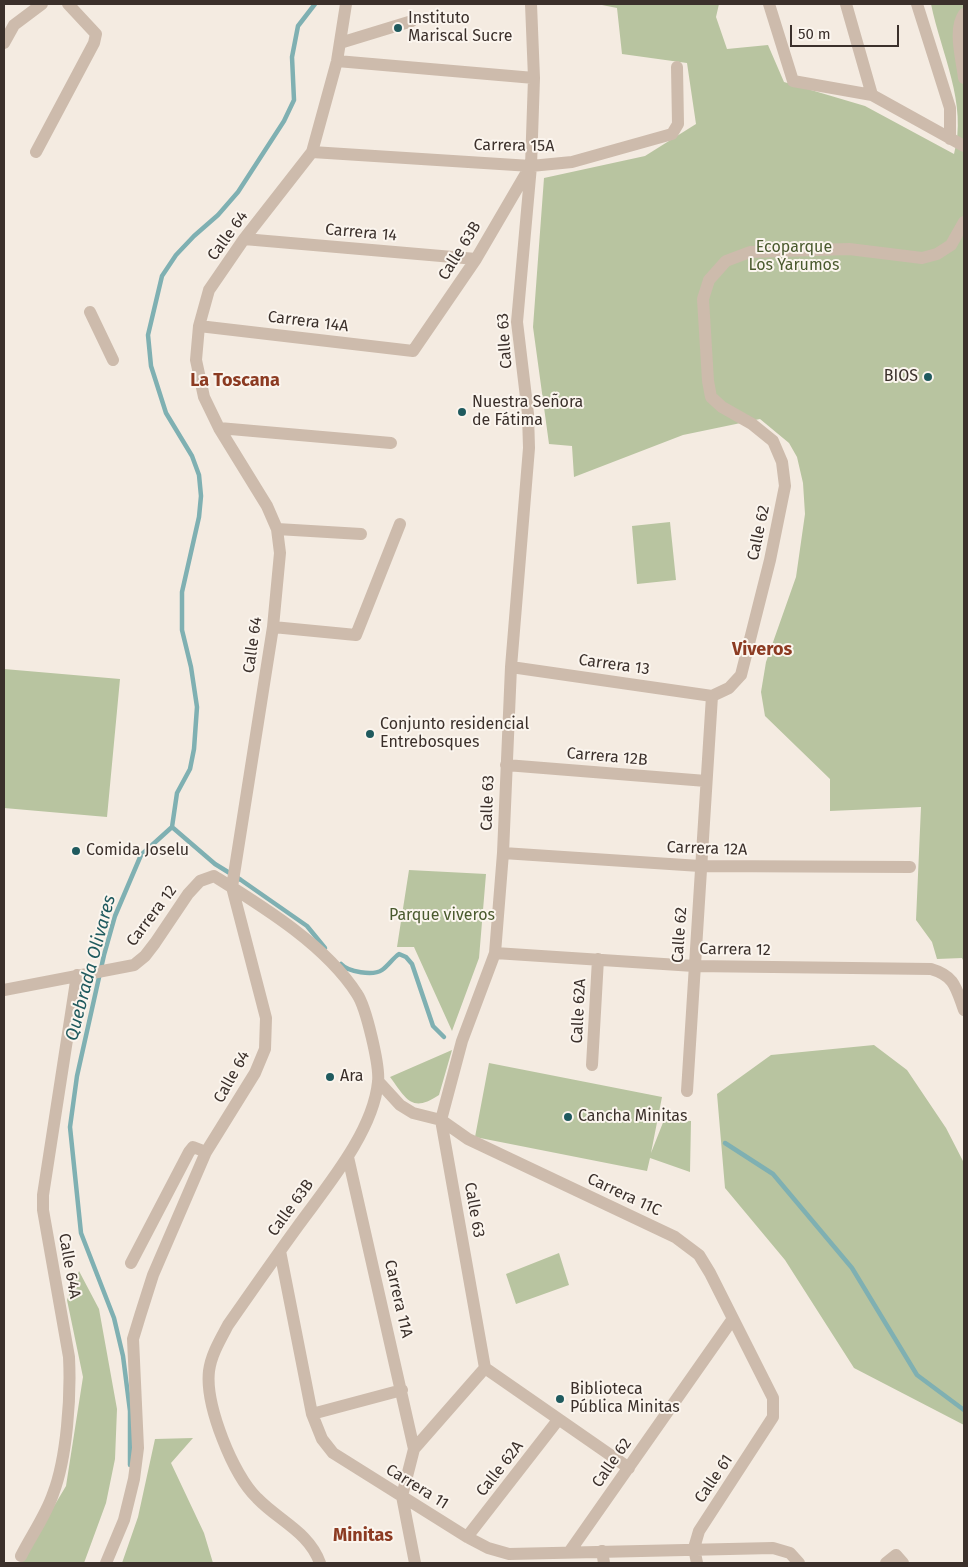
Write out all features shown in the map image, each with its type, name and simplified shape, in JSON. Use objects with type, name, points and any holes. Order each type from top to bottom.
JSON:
[{"type":"street","points":[[4,43],[14,25],[42,4]]},
{"type":"street","points":[[36,152],[94,43],[96,34],[68,4]]},
{"type":"street","name":"Calle 64","points":[[106,1563],[124,1520],[134,1479],[138,1448],[132,1339],[153,1275],[206,1152],[255,1074],[265,1050],[266,1018],[232,887],[273,627],[280,553],[277,529],[267,506],[219,428],[204,397],[196,360],[199,326],[209,290],[244,239],[312,152],[337,61],[346,4]]},
{"type":"street","name":"Calle 63","points":[[485,1368],[442,1120],[462,1041],[495,953],[503,853],[511,667],[529,448],[528,414],[517,322],[530,166],[534,78],[531,4]]},
{"type":"street","points":[[768,4],[793,81],[872,95],[964,146]]},
{"type":"street","points":[[846,4],[872,95]]},
{"type":"street","points":[[917,4],[950,108],[950,139]]},
{"type":"street","points":[[964,14],[961,18],[959,33],[964,78]]},
{"type":"street","points":[[340,43],[412,21]]},
{"type":"street","points":[[337,61],[534,78]]},
{"type":"street","name":"Carrera 15A","points":[[312,152],[530,166],[572,162],[672,134],[678,124],[677,67]]},
{"type":"street","name":"Calle 63B","points":[[413,352],[476,259],[530,166]]},
{"type":"street","name":"Calle 62","points":[[687,1091],[712,696],[729,688],[741,676],[770,560],[785,486],[782,462],[773,442],[752,424],[722,407],[710,397],[703,299],[709,280],[726,260],[750,252],[849,249],[922,258],[938,254],[950,245],[964,222]]},
{"type":"street","name":"Carrera 14","points":[[244,239],[476,259]]},
{"type":"street","points":[[90,312],[112,360]]},
{"type":"street","name":"Carrera 14A","points":[[199,326],[413,352]]},
{"type":"street","points":[[219,428],[391,443]]},
{"type":"street","points":[[273,627],[356,635],[400,524]]},
{"type":"street","points":[[277,529],[361,534]]},
{"type":"street","name":"Carrera 13","points":[[511,667],[712,696]]},
{"type":"street","name":"Carrera 12B","points":[[506,765],[706,781]]},
{"type":"street","name":"Carrera 12A","points":[[503,853],[700,866],[910,867]]},
{"type":"street","name":"Carrera 12","points":[[4,990],[134,965],[145,956],[188,894],[200,881],[214,876],[232,887]]},
{"type":"street","name":"Calle 63B","points":[[232,887],[306,940],[336,968],[358,994],[368,1020],[378,1081],[367,1120],[348,1157],[228,1325],[215,1348],[209,1372],[210,1395],[220,1431],[239,1473],[256,1498],[314,1547],[320,1563]]},
{"type":"street","name":"Carrera 12","points":[[495,953],[694,966],[931,969],[945,973],[953,982],[964,1010]]},
{"type":"street","name":"Calle 62A","points":[[592,1065],[598,959]]},
{"type":"street","name":"Calle 64A","points":[[21,1556],[56,1486],[60,1468],[70,1381],[69,1357],[43,1210],[43,1195],[77,975]]},
{"type":"street","name":"Carrera 11C","points":[[378,1081],[400,1105],[413,1113],[442,1120],[468,1139],[675,1237],[699,1255],[773,1398],[773,1417]]},
{"type":"street","points":[[131,1263],[193,1147],[206,1152]]},
{"type":"street","name":"Carrera 11A","points":[[348,1157],[414,1449]]},
{"type":"street","name":"Carrera 11","points":[[280,1251],[312,1414],[322,1439],[333,1453],[467,1538],[510,1559],[570,1551],[603,1557],[694,1548],[773,1548],[790,1553],[799,1563]]},
{"type":"street","name":"Calle 62","points":[[570,1551],[732,1320]]},
{"type":"street","points":[[415,1563],[402,1496],[414,1449],[485,1368],[629,1468]]},
{"type":"street","points":[[312,1414],[402,1390]]},
{"type":"street","name":"Calle 61","points":[[694,1548],[699,1531],[773,1417]]},
{"type":"street","name":"Calle 62A","points":[[467,1538],[558,1420]]},
{"type":"street","points":[[694,1548],[697,1563]]},
{"type":"street","points":[[886,1563],[900,1559]]},
{"type":"green space","name":"Ecoparque Los Yarumos","points":[[597,4],[719,4],[716,17],[727,49],[768,45],[784,82],[865,106],[954,154],[958,116],[956,97],[931,4],[964,4],[964,962],[962,958],[937,959],[932,942],[916,920],[921,807],[830,811],[830,779],[765,716],[761,692],[766,662],[796,577],[805,514],[803,483],[797,457],[789,443],[760,419],[683,435],[574,477],[572,446],[549,444],[533,327],[544,178],[645,156],[696,124],[687,63],[622,54],[617,8]]},
{"type":"green space","points":[[670,522],[676,580],[637,584],[632,526]]},
{"type":"green space","points":[[4,669],[120,679],[107,817],[4,808]]},
{"type":"green space","name":"Parque viveros","points":[[409,870],[486,874],[479,958],[452,1031],[414,947],[397,947]]},
{"type":"green space","points":[[874,1045],[907,1070],[946,1128],[964,1163],[964,1425],[854,1368],[785,1260],[725,1188],[717,1094],[771,1055]]},
{"type":"green space","points":[[452,1050],[439,1095],[430,1100],[422,1103],[411,1101],[406,1098],[390,1077]]},
{"type":"green space","name":"Cancha Minitas","points":[[489,1063],[662,1097],[651,1153],[664,1120],[691,1121],[690,1172],[650,1158],[647,1171],[475,1137]]},
{"type":"green space","points":[[559,1253],[569,1285],[516,1304],[506,1274]]},
{"type":"green space","points":[[79,1271],[99,1309],[117,1409],[115,1459],[106,1503],[84,1563],[20,1563],[66,1486],[83,1377],[67,1300]]},
{"type":"green space","points":[[193,1438],[171,1463],[204,1533],[213,1563],[122,1563],[138,1517],[155,1439]]},
{"type":"waterway","name":"Quebrada Olivares","points":[[130,1465],[130,1411],[123,1356],[114,1318],[81,1233],[70,1127],[77,1076],[104,955],[115,916],[141,855],[172,827],[177,793],[190,769],[194,749],[197,707],[191,667],[182,630],[182,592],[199,517],[201,496],[199,475],[192,456],[166,413],[151,366],[148,335],[162,276],[176,255],[218,215],[238,192],[284,121],[294,100],[292,57],[298,26],[315,4]]},
{"type":"waterway","points":[[172,827],[215,864],[307,926],[325,948]]},
{"type":"waterway","points":[[341,964],[355,971],[373,973],[382,970],[399,954],[406,957],[412,964],[433,1026],[444,1037]]},
{"type":"waterway","points":[[725,1143],[773,1174],[852,1268],[917,1375],[964,1410]]},
{"type":"place","name":"Instituto Mariscal Sucre","points":[[398,28]]},
{"type":"place","name":"BIOS","points":[[928,377]]},
{"type":"place","name":"Nuestra Señora de Fátima","points":[[462,412]]},
{"type":"place","name":"Conjunto residencial Entrebosques","points":[[370,734]]},
{"type":"place","name":"Comida Joselu","points":[[76,851]]},
{"type":"place","name":"Ara","points":[[330,1077]]},
{"type":"place","name":"Cancha Minitas","points":[[568,1117]]},
{"type":"place","name":"Biblioteca Pública Minitas","points":[[560,1399]]},
{"type":"district","name":"La Toscana","points":[[235,381]]},
{"type":"district","name":"Viveros","points":[[762,650]]},
{"type":"district","name":"Minitas","points":[[363,1536]]}]
